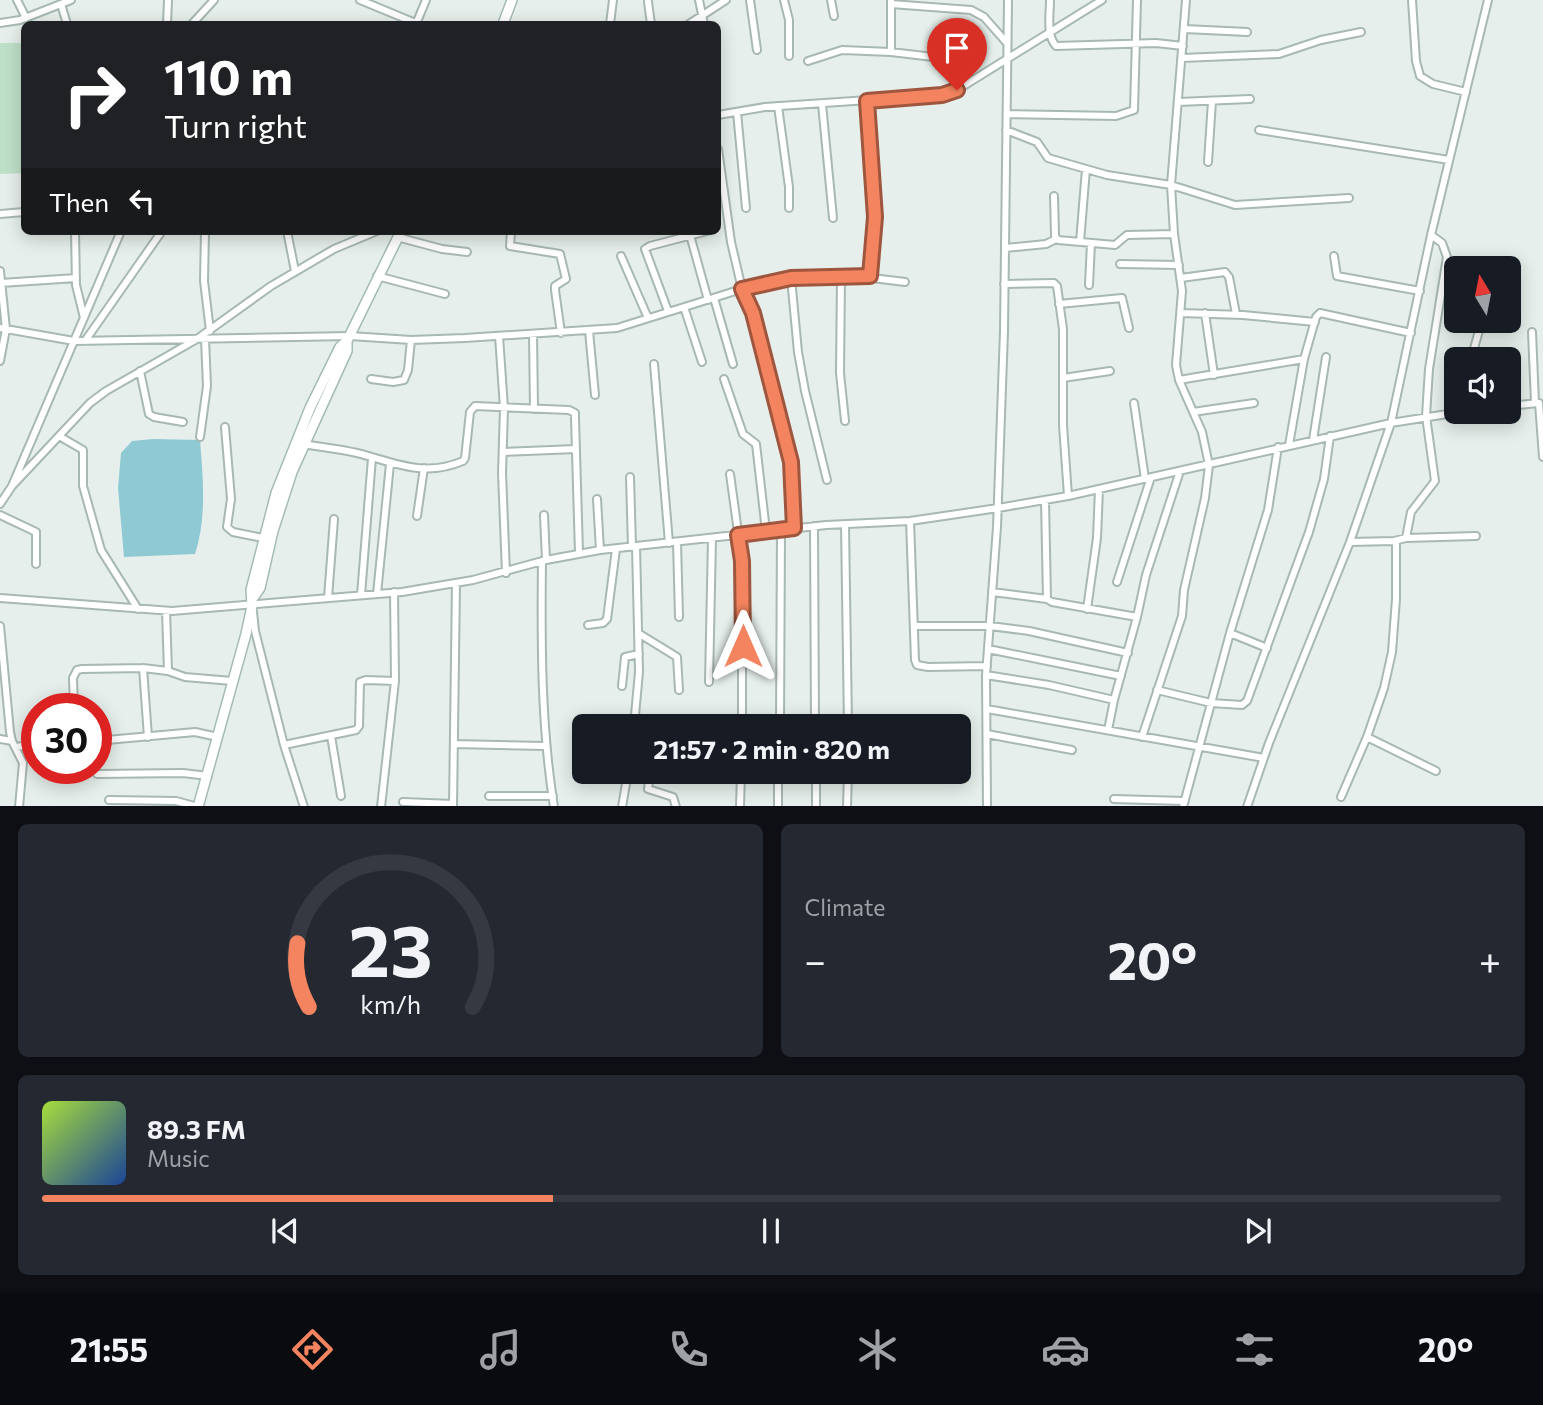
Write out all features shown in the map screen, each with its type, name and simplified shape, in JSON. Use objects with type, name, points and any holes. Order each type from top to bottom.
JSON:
[{"type":"street","points":[[17,0],[26,18]]},
{"type":"street","points":[[0,23],[26,18],[71,0]]},
{"type":"street","points":[[167,21],[168,0]]},
{"type":"street","points":[[195,21],[214,0]]},
{"type":"street","points":[[360,0],[410,21]]},
{"type":"street","points":[[418,21],[426,0]]},
{"type":"street","points":[[504,21],[512,0]]},
{"type":"street","points":[[610,21],[613,0]]},
{"type":"street","points":[[699,0],[703,21]]},
{"type":"street","points":[[693,21],[726,0]]},
{"type":"street","points":[[750,0],[757,50]]},
{"type":"street","points":[[784,0],[789,20],[789,57]]},
{"type":"street","points":[[831,0],[834,16]]},
{"type":"street","points":[[987,806],[986,675],[998,508],[1005,248],[1007,0]]},
{"type":"street","points":[[1050,0],[1050,31],[1056,46],[1136,43],[1183,46]]},
{"type":"street","points":[[1084,0],[1084,10]]},
{"type":"street","points":[[721,115],[778,107],[942,95],[957,90],[1101,0]]},
{"type":"street","points":[[1007,114],[1116,116],[1130,113],[1135,107],[1137,0]]},
{"type":"street","points":[[1142,737],[1182,616],[1184,590],[1205,498],[1209,465],[1202,432],[1179,380],[1176,354],[1181,313],[1181,278],[1174,234],[1171,185],[1186,0]]},
{"type":"street","points":[[1412,0],[1416,61],[1420,76],[1433,84],[1466,92]]},
{"type":"street","points":[[1247,806],[1350,542],[1391,423],[1431,235],[1488,0]]},
{"type":"street","points":[[648,2],[651,21]]},
{"type":"street","points":[[891,52],[891,2],[971,10],[984,17],[1006,42]]},
{"type":"street","points":[[61,4],[66,21]]},
{"type":"street","points":[[1185,29],[1247,32]]},
{"type":"street","points":[[1182,58],[1279,54],[1321,40],[1362,32]]},
{"type":"street","points":[[808,61],[842,50],[950,59],[957,90]]},
{"type":"street","points":[[1178,102],[1250,99]]},
{"type":"street","points":[[867,101],[875,217],[870,276]]},
{"type":"street","points":[[1208,162],[1212,101]]},
{"type":"street","points":[[822,104],[833,218]]},
{"type":"street","points":[[778,107],[789,187],[789,208]]},
{"type":"street","points":[[737,112],[746,208]]},
{"type":"street","points":[[1006,130],[1037,142],[1048,158],[1107,175],[1171,185],[1242,206],[1349,198]]},
{"type":"street","points":[[1259,130],[1449,160]]},
{"type":"street","points":[[1080,242],[1086,169]]},
{"type":"street","points":[[721,172],[728,226],[742,289],[753,313],[791,462],[794,528]]},
{"type":"street","points":[[1054,196],[1056,239]]},
{"type":"street","points":[[0,214],[21,212]]},
{"type":"street","points":[[721,227],[728,226]]},
{"type":"street","points":[[1005,248],[1046,244],[1056,239],[1115,245],[1127,235],[1174,234]]},
{"type":"street","points":[[75,235],[76,278],[84,318]]},
{"type":"street","points":[[12,486],[119,235]]},
{"type":"street","points":[[85,341],[159,235]]},
{"type":"street","points":[[205,235],[204,281],[210,331]]},
{"type":"street","points":[[288,235],[295,271]]},
{"type":"street","points":[[0,504],[12,486],[90,403],[140,371],[201,339],[295,271],[334,249],[367,235]]},
{"type":"street","points":[[198,806],[252,602],[260,588],[273,531],[303,444],[347,351],[349,339],[377,276],[398,235]]},
{"type":"street","points":[[402,235],[442,249],[467,252]]},
{"type":"street","points":[[511,235],[510,246],[560,254],[566,279],[555,286],[561,332]]},
{"type":"street","points":[[668,311],[645,250],[650,246],[690,235],[733,364]]},
{"type":"street","points":[[1406,538],[1411,512],[1435,481],[1426,416],[1429,369],[1447,257],[1443,243],[1431,235]]},
{"type":"street","points":[[1089,285],[1091,243]]},
{"type":"street","points":[[621,256],[648,318]]},
{"type":"street","points":[[1334,256],[1337,276],[1420,291]]},
{"type":"street","points":[[1120,264],[1179,265]]},
{"type":"street","points":[[0,271],[3,328],[0,360]]},
{"type":"street","points":[[1181,278],[1225,272],[1229,277],[1236,314]]},
{"type":"street","points":[[377,276],[445,294]]},
{"type":"street","points":[[841,276],[840,373],[845,421]]},
{"type":"street","points":[[3,328],[74,341],[411,340],[499,336],[617,328],[742,289],[791,278],[870,276],[905,282]]},
{"type":"street","points":[[1,283],[76,278]]},
{"type":"street","points":[[791,278],[804,391],[827,480]]},
{"type":"street","points":[[1004,284],[1054,283],[1057,286],[1063,329],[1062,425],[1068,496]]},
{"type":"street","points":[[1059,304],[1122,298],[1129,328]]},
{"type":"street","points":[[684,307],[702,362]]},
{"type":"street","points":[[1181,313],[1236,314],[1315,322]]},
{"type":"street","points":[[1205,313],[1214,374]]},
{"type":"street","points":[[1289,445],[1304,359],[1320,313],[1411,333]]},
{"type":"street","points":[[589,331],[595,395]]},
{"type":"street","points":[[1532,332],[1543,457]]},
{"type":"street","points":[[533,334],[534,409]]},
{"type":"street","points":[[499,336],[504,408],[502,473],[506,573]]},
{"type":"street","points":[[200,437],[207,386],[201,339]]},
{"type":"street","points":[[304,806],[284,745],[255,631],[251,590],[276,494],[301,428],[340,347],[349,339]]},
{"type":"street","points":[[371,379],[393,382],[404,380],[408,370],[411,340]]},
{"type":"street","points":[[1313,440],[1326,358]]},
{"type":"street","points":[[1179,380],[1304,359]]},
{"type":"street","points":[[654,364],[679,617]]},
{"type":"street","points":[[140,371],[149,414],[183,422]]},
{"type":"street","points":[[1063,378],[1111,371]]},
{"type":"street","points":[[724,379],[740,428],[755,444],[766,531]]},
{"type":"street","points":[[1116,582],[1148,478],[1134,403]]},
{"type":"street","points":[[1194,412],[1254,403]]},
{"type":"street","points":[[1521,405],[1539,403]]},
{"type":"street","points":[[303,444],[402,467],[424,468],[463,461],[468,447],[472,408],[475,406],[573,411],[579,554]]},
{"type":"street","points":[[0,598],[166,611],[394,592],[506,573],[544,561],[600,550],[814,526],[910,521],[998,508],[1068,496],[1278,447],[1444,414]]},
{"type":"street","points":[[225,427],[231,499],[227,527],[233,532],[263,538]]},
{"type":"street","points":[[59,436],[83,450],[83,486],[101,550],[138,609]]},
{"type":"street","points":[[1157,690],[1211,703],[1245,704],[1309,532],[1324,479],[1330,436]]},
{"type":"street","points":[[1114,799],[1184,804],[1230,633],[1268,510],[1278,447]]},
{"type":"street","points":[[503,452],[576,449]]},
{"type":"street","points":[[361,595],[372,458]]},
{"type":"street","points":[[377,594],[390,464]]},
{"type":"street","points":[[417,516],[424,468]]},
{"type":"street","points":[[1108,730],[1138,617],[1146,575],[1180,471]]},
{"type":"street","points":[[730,474],[742,561],[742,714]]},
{"type":"street","points":[[630,477],[639,654],[635,714]]},
{"type":"street","points":[[1087,609],[1097,537],[1099,489]]},
{"type":"street","points":[[597,499],[600,550]]},
{"type":"street","points":[[1045,500],[1047,599]]},
{"type":"street","points":[[0,515],[36,532],[36,564]]},
{"type":"street","points":[[544,515],[541,663],[545,746],[554,806]]},
{"type":"street","points":[[328,598],[334,520]]},
{"type":"street","points":[[910,521],[914,655],[917,665],[987,666]]},
{"type":"street","points":[[845,524],[848,714]]},
{"type":"street","points":[[814,526],[816,714]]},
{"type":"street","points":[[779,714],[781,530]]},
{"type":"street","points":[[1350,542],[1476,536]]},
{"type":"street","points":[[709,682],[712,538]]},
{"type":"street","points":[[1341,797],[1367,737],[1384,688],[1392,652],[1397,563],[1394,541]]},
{"type":"street","points":[[588,625],[603,624],[607,619],[616,549]]},
{"type":"street","points":[[403,802],[453,805],[456,583]]},
{"type":"street","points":[[381,806],[395,681],[394,592]]},
{"type":"street","points":[[992,592],[1047,599],[1138,617]]},
{"type":"street","points":[[166,611],[168,671]]},
{"type":"street","points":[[0,626],[14,744],[23,763],[19,806]]},
{"type":"street","points":[[914,626],[990,626],[1029,631],[1128,653]]},
{"type":"street","points":[[638,633],[677,657],[678,690]]},
{"type":"street","points":[[1230,633],[1267,648]]},
{"type":"street","points":[[988,649],[1121,676]]},
{"type":"street","points":[[622,685],[625,657],[639,654]]},
{"type":"street","points":[[73,693],[73,678],[77,670],[143,668],[168,671],[185,677],[232,681]]},
{"type":"street","points":[[143,668],[148,737]]},
{"type":"street","points":[[986,675],[1049,685],[1114,700]]},
{"type":"street","points":[[284,745],[358,728],[360,682],[395,681]]},
{"type":"street","points":[[987,709],[1264,758]]},
{"type":"street","points":[[112,740],[195,732],[218,737]]},
{"type":"street","points":[[987,734],[1072,750]]},
{"type":"street","points":[[331,736],[341,796]]},
{"type":"street","points":[[1367,737],[1436,771]]},
{"type":"street","points":[[0,739],[21,744]]},
{"type":"street","points":[[454,744],[545,746]]},
{"type":"street","points":[[112,774],[183,773],[208,776]]},
{"type":"street","points":[[622,806],[626,784]]},
{"type":"street","points":[[649,784],[649,789],[673,797],[676,806]]},
{"type":"street","points":[[740,806],[741,784]]},
{"type":"street","points":[[778,784],[778,806]]},
{"type":"street","points":[[816,784],[816,806]]},
{"type":"street","points":[[847,806],[848,784]]},
{"type":"street","points":[[489,796],[553,796]]},
{"type":"street","points":[[109,800],[176,800],[195,806]]},
{"type":"green space","points":[[0,43],[21,43],[21,173],[0,174]]},
{"type":"water","points":[[200,440],[203,512],[195,554],[124,557],[118,488],[121,453],[132,441]]},
{"type":"route","points":[[743,646],[742,561],[738,535],[794,528],[794,493],[791,462],[753,313],[742,289],[791,278],[870,276],[875,217],[867,101],[942,95],[957,90]]}]
